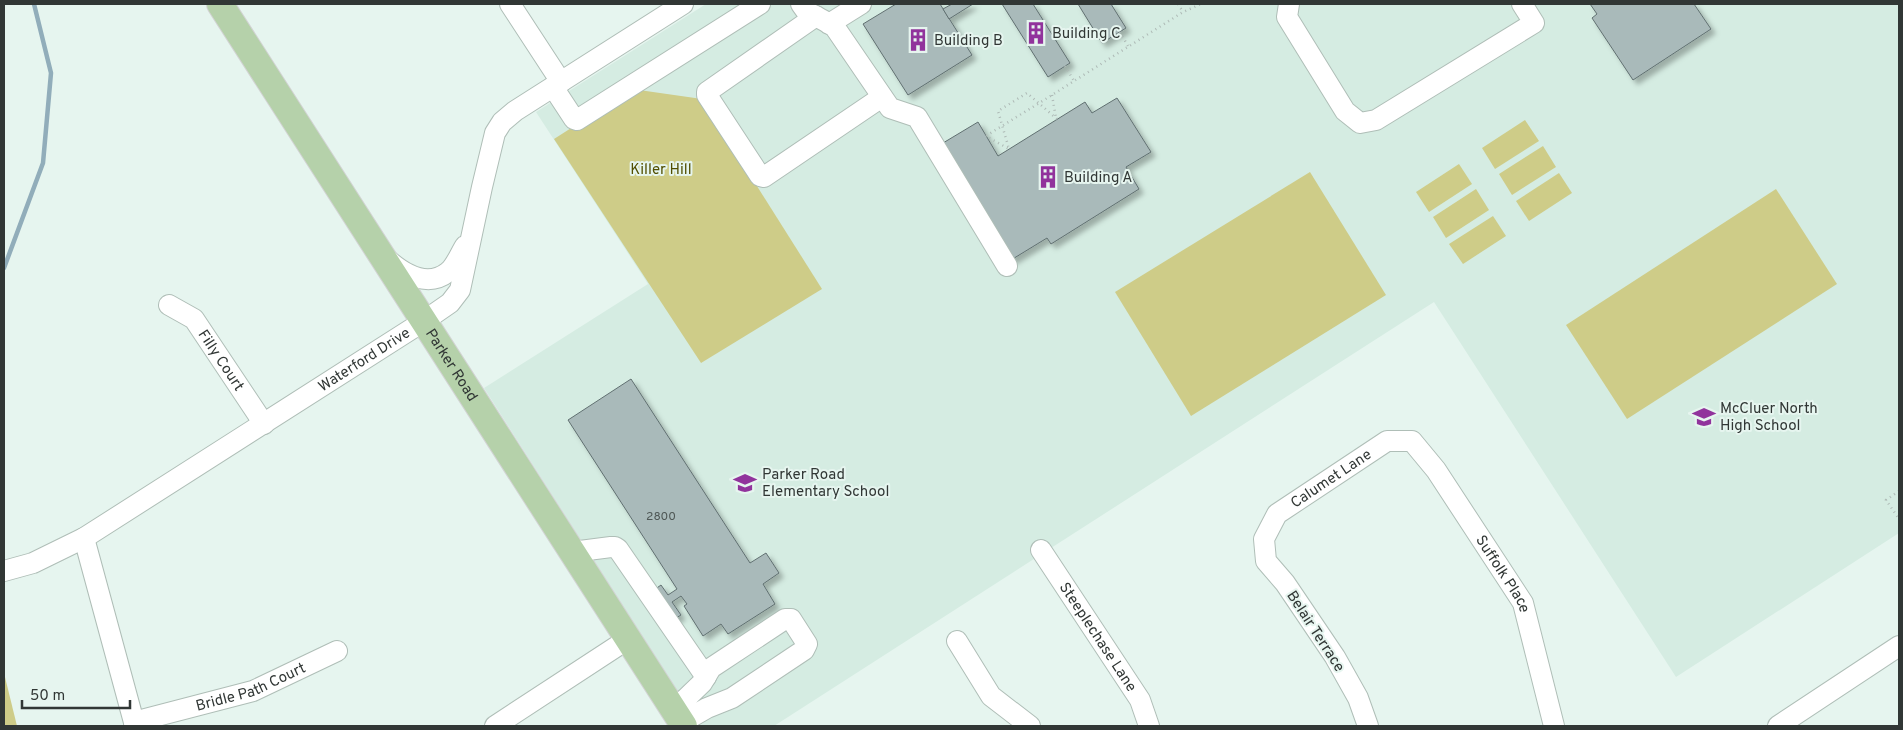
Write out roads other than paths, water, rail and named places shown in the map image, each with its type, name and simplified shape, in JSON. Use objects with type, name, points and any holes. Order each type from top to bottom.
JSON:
[{"type":"main road","name":"Parker Road","points":[[220,4],[680,720]]},
{"type":"street","points":[[510,4],[557,85],[574,119],[577,120],[760,4]]},
{"type":"street","name":"Waterford Drive","points":[[4,571],[32,563],[84,538],[424,322],[450,303],[460,290],[495,133],[502,122],[509,115],[684,4]]},
{"type":"street","points":[[861,4],[815,15],[707,92],[707,95],[760,176],[764,177],[882,97]]},
{"type":"street","points":[[1289,4],[1287,17],[1345,111],[1360,123],[1376,120],[1534,23],[1522,4]]},
{"type":"street","points":[[815,15],[834,26],[890,108],[917,117],[1007,266]]},
{"type":"street","points":[[381,254],[400,271],[418,278],[432,280],[448,272],[471,238]]},
{"type":"street","name":"Filly Court","points":[[169,305],[194,319],[264,424]]},
{"type":"street","name":"Calumet Lane","points":[[1264,539],[1277,514],[1387,442],[1412,441]]},
{"type":"street","name":"Suffolk Place","points":[[1412,441],[1436,470],[1523,604],[1554,726]]},
{"type":"street","points":[[84,538],[135,724]]},
{"type":"street","name":"Belair Terrace","points":[[1264,539],[1266,561],[1285,583],[1335,657],[1358,698],[1368,726]]},
{"type":"street","points":[[572,552],[615,546],[706,677]]},
{"type":"street","name":"Steeplechase Lane","points":[[1041,550],[1140,700],[1149,726]]},
{"type":"street","points":[[785,619],[790,619],[807,644],[804,650],[732,698],[680,720],[694,692],[711,668],[785,619]]},
{"type":"street","points":[[496,726],[628,639]]},
{"type":"street","points":[[958,641],[991,696],[1030,726]]},
{"type":"street","points":[[1778,726],[1899,646]]},
{"type":"street","name":"Bridle Path Court","points":[[135,724],[253,691],[337,651]]},
{"type":"waterway","points":[[4,268],[43,163],[51,73],[34,4]]},
{"type":"place","name":"Building C","points":[[1036,33]]},
{"type":"place","name":"Building B","points":[[918,40]]},
{"type":"place","name":"Building A","points":[[1048,177]]},
{"type":"place","name":"McCluer North High School","points":[[1704,417]]},
{"type":"place","name":"Parker Road Elementary School","points":[[745,483]]},
{"type":"park label","name":"Killer Hill","points":[[661,169]]}]
